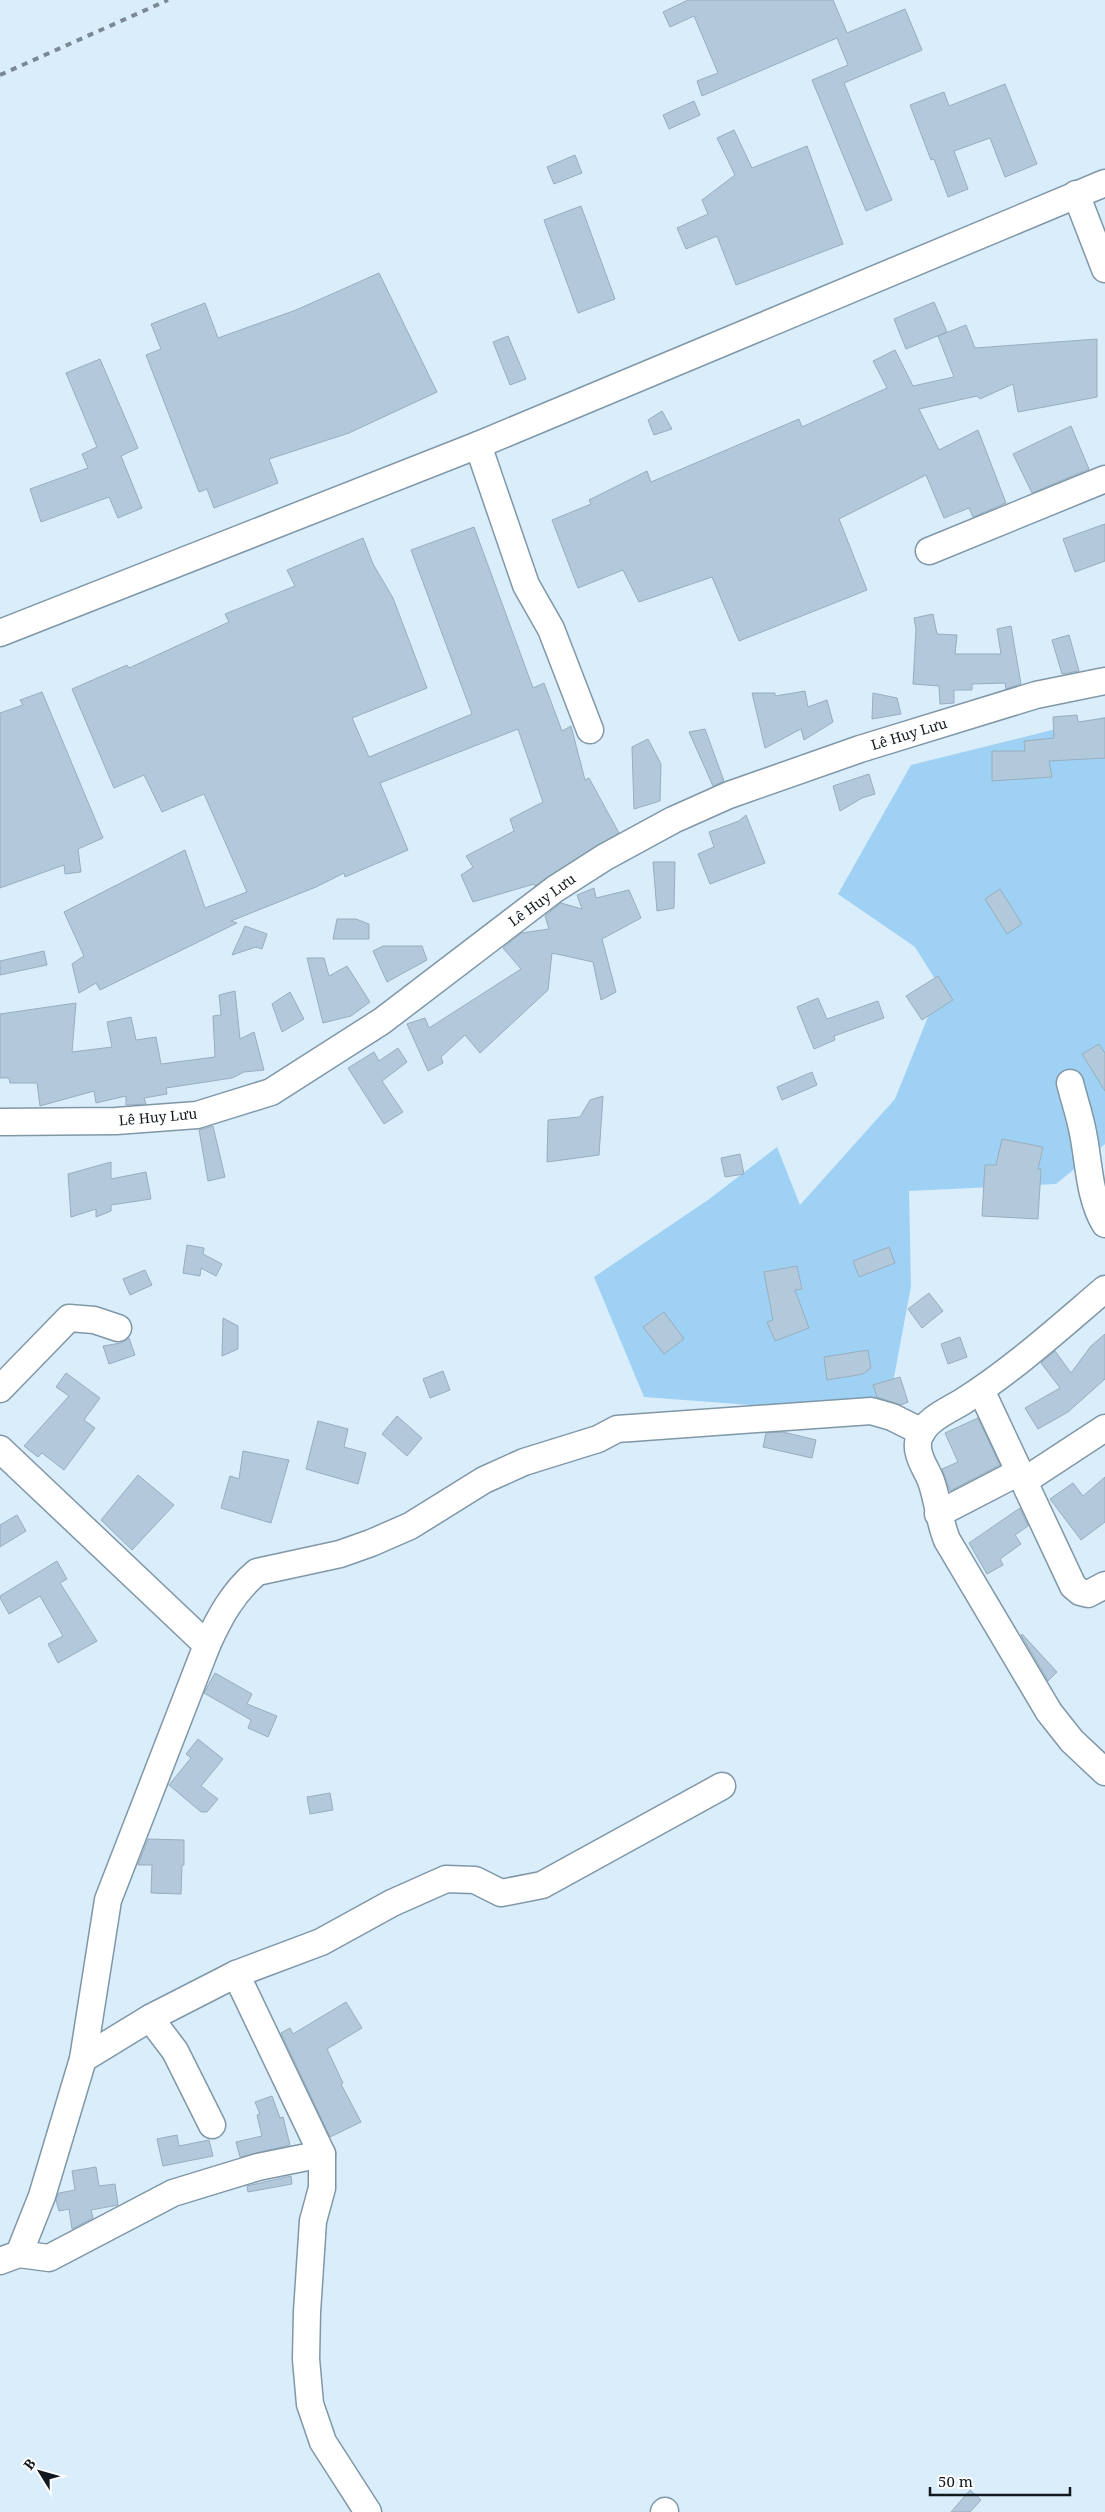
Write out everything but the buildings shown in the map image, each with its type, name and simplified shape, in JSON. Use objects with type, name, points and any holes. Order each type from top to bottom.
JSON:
[{"type":"street","points":[[0,633],[478,445],[1105,183]]},
{"type":"street","points":[[1076,194],[1105,269]]},
{"type":"street","points":[[478,445],[526,585],[551,629],[590,730]]},
{"type":"street","points":[[929,551],[1105,478]]},
{"type":"street","name":"Lê Huy Lưu","points":[[0,1122],[116,1121],[197,1115],[271,1092],[382,1021],[555,889],[605,857],[673,820],[729,795],[860,750],[1036,695],[1105,681]]},
{"type":"street","points":[[1070,1083],[1082,1130],[1095,1200],[1099,1214],[1105,1224]]},
{"type":"street","points":[[1105,1289],[981,1390],[935,1419],[922,1432],[918,1447],[921,1459],[932,1482],[938,1514],[947,1540],[1048,1712],[1072,1741],[1105,1772]]},
{"type":"street","points":[[0,1388],[69,1318],[94,1320],[118,1328]]},
{"type":"street","points":[[981,1390],[1073,1586],[1080,1592],[1088,1594],[1105,1585]]},
{"type":"street","points":[[322,2154],[258,2167],[173,2193],[49,2258],[9,2257],[42,2196],[83,2059],[108,1900],[207,1645],[221,1614],[248,1580],[257,1572],[340,1554],[371,1543],[410,1526],[484,1480],[524,1462],[598,1439],[617,1429],[872,1412],[892,1417],[922,1432]]},
{"type":"street","points":[[938,1514],[1022,1476],[1105,1428]]},
{"type":"street","points":[[0,1449],[207,1645]]},
{"type":"street","points":[[83,2059],[150,2018],[236,1974],[321,1942],[392,1903],[446,1879],[474,1880],[501,1893],[542,1885],[722,1786]]},
{"type":"street","points":[[236,1974],[322,2154],[322,2188],[313,2221],[307,2312],[306,2359],[310,2404],[323,2442],[368,2512]]},
{"type":"street","points":[[150,2018],[175,2051],[212,2125]]},
{"type":"shaded area","points":[[1105,717],[1105,1144],[1056,1184],[909,1191],[911,1286],[887,1415],[644,1397],[594,1277],[708,1200],[777,1147],[800,1205],[895,1099],[940,987],[915,947],[838,894],[911,765]]},
{"type":"railway","points":[[0,75],[168,0]]}]
